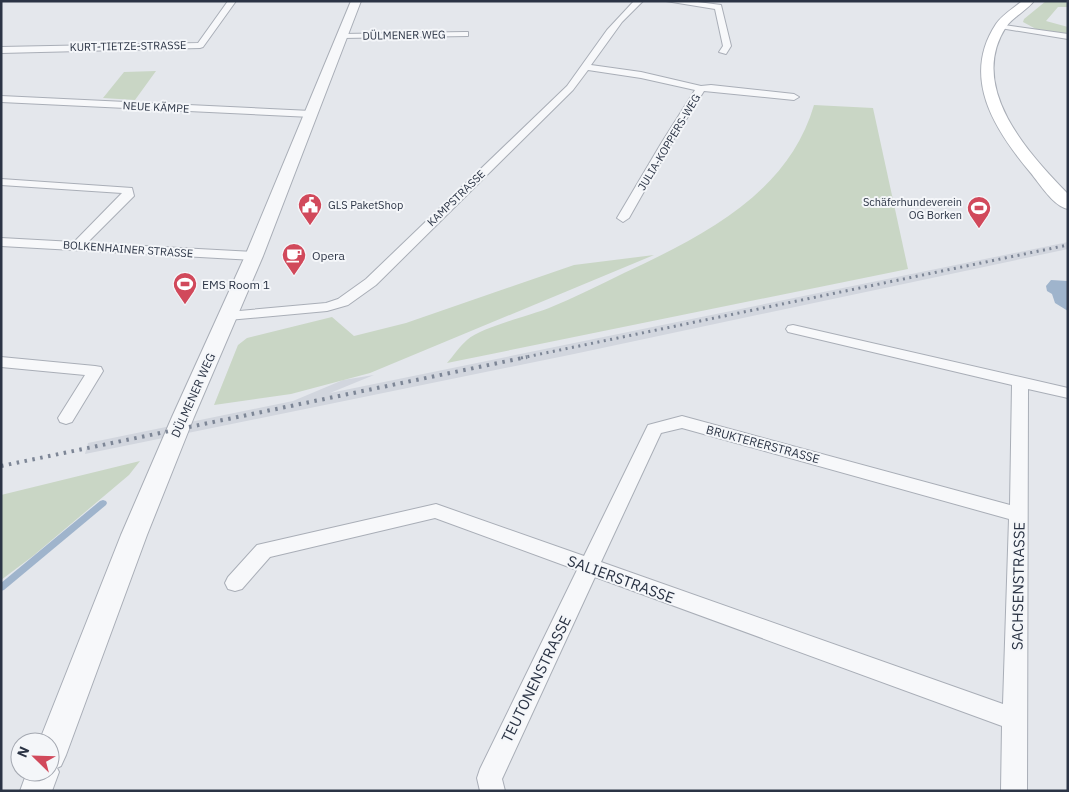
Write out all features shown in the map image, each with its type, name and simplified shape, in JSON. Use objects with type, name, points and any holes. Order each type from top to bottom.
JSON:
[{"type":"main road","points":[[1029,1],[1011,14],[1000,26],[987,51],[985,62],[987,83],[995,110],[1023,154],[1068,204]]},
{"type":"street","name":"KURT-TIETZE-STRASSE","points":[[1,50],[200,45],[232,1]]},
{"type":"street","name":"DÜLMENER WEG","points":[[59,732],[134,535],[183,417],[254,256],[356,1]]},
{"type":"street","name":"KAMPSTRASSE","points":[[228,316],[327,307],[343,302],[371,282],[570,88],[587,67],[622,14],[638,1]]},
{"type":"street","points":[[670,1],[718,8],[727,46],[723,52]]},
{"type":"street","points":[[1000,26],[1068,36]]},
{"type":"street","name":"DÜLMENER WEG","points":[[342,36],[465,34]]},
{"type":"street","name":"JULIA-KOPPERS-WEG","points":[[587,67],[641,75],[701,89],[667,142],[623,218]]},
{"type":"street","points":[[756,93],[759,80]]},
{"type":"street","points":[[701,89],[711,88],[794,97]]},
{"type":"street","name":"NEUE KÄMPE","points":[[1,99],[311,114]]},
{"type":"street","points":[[1,182],[128,190],[128,196],[77,246]]},
{"type":"street","name":"BOLKENHAINER STRASSE","points":[[1,242],[254,256]]},
{"type":"street","points":[[793,329],[1068,393]]},
{"type":"street","points":[[1,362],[95,371],[66,418]]},
{"type":"street","name":"SACHSENSTRASSE","points":[[1014,791],[1020,382]]},
{"type":"street","name":"BRUKTERERSTRASSE","points":[[590,568],[654,429],[682,422],[1019,515]]},
{"type":"street","name":"SALIERSTRASSE","points":[[236,583],[264,551],[436,511],[1014,719]]},
{"type":"street","name":"TEUTONENSTRASSE","points":[[493,791],[489,778],[590,568]]},
{"type":"shaded area","points":[[1068,242],[1068,249],[574,354],[85,454],[88,443],[293,401],[343,380],[374,375],[330,393]]},
{"type":"green space","points":[[1046,1],[1068,1],[1068,7],[1058,7],[1046,21],[1068,27],[1068,34],[1036,29],[1023,22],[1024,19]]},
{"type":"green space","points":[[156,71],[135,100],[103,98],[124,72]]},
{"type":"green space","points":[[814,105],[873,108],[908,269],[447,363],[464,342],[474,335],[494,326],[549,308],[654,259],[712,227],[763,188],[784,164],[802,136]]},
{"type":"green space","points":[[654,255],[370,373],[291,394],[214,405],[238,345],[247,338],[332,317],[354,336],[406,323],[574,265]]},
{"type":"green space","points":[[140,461],[129,475],[33,556],[1,580],[1,495]]},
{"type":"water","points":[[1051,280],[1068,281],[1068,311],[1055,303],[1052,294],[1047,291],[1046,286]]},
{"type":"waterway","points":[[1,588],[103,503]]},
{"type":"railway","points":[[521,358],[1068,245]]},
{"type":"railway","points":[[1,466],[527,357]]},
{"type":"place","name":"GLS PaketShop","points":[[310,226]]},
{"type":"place","name":"Schäferhundeverein OG Borken","points":[[979,229]]},
{"type":"place","name":"Opera","points":[[294,276]]},
{"type":"place","name":"EMS Room 1","points":[[185,305]]}]
